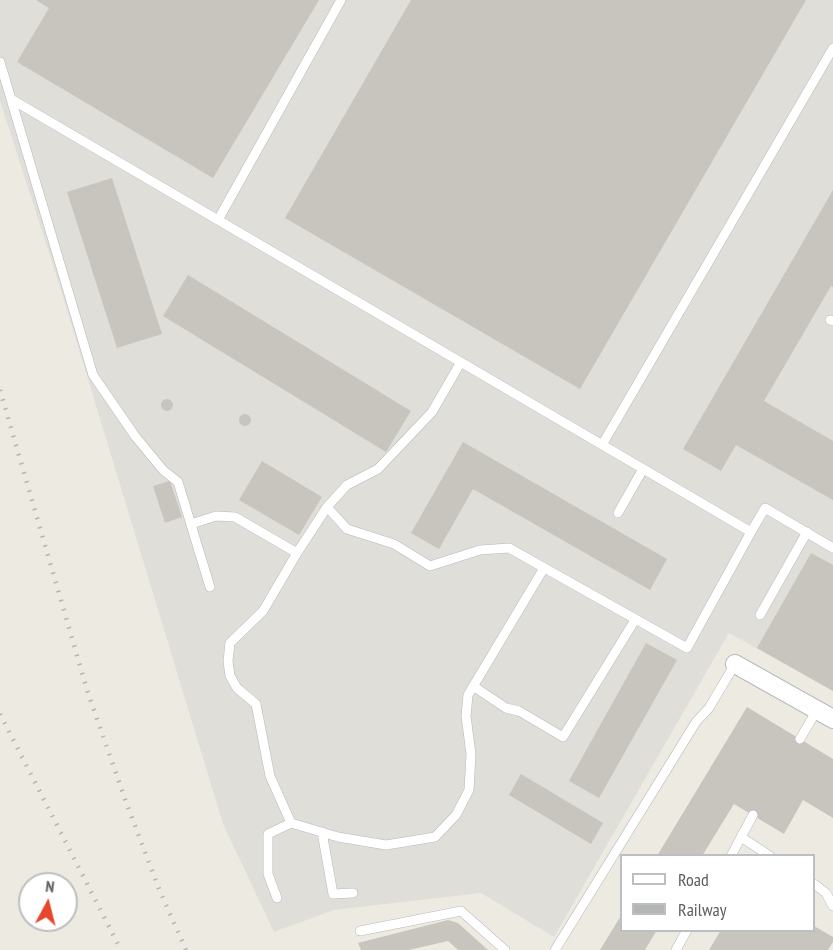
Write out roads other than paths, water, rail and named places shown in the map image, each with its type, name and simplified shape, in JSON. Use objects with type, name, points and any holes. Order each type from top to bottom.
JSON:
[{"type":"street","points":[[735,664],[833,719]]},
{"type":"lane","points":[[218,220],[341,0]]},
{"type":"lane","points":[[602,445],[833,48]]},
{"type":"lane","points":[[0,62],[93,375],[135,436],[163,470],[177,482],[210,587]]},
{"type":"lane","points":[[11,99],[752,532]]},
{"type":"lane","points":[[291,823],[270,776],[256,704],[237,688],[230,676],[228,661],[230,643],[263,612],[327,507],[346,485],[378,469],[432,412],[461,362]]},
{"type":"lane","points":[[618,513],[643,469]]},
{"type":"lane","points":[[327,507],[347,529],[394,544],[430,566],[480,550],[509,548],[687,648],[765,508],[833,548]]},
{"type":"lane","points":[[191,524],[216,516],[236,517],[297,553]]},
{"type":"lane","points":[[760,615],[807,532]]},
{"type":"lane","points":[[277,898],[268,874],[268,834],[291,823],[338,837],[387,845],[435,837],[456,815],[469,790],[471,754],[466,716],[468,695],[544,568]]},
{"type":"lane","points":[[473,687],[506,708],[519,711],[563,737],[635,620]]},
{"type":"lane","points":[[555,950],[696,722],[709,708],[735,664]]},
{"type":"lane","points":[[800,739],[816,710]]},
{"type":"lane","points":[[731,854],[753,815]]},
{"type":"lane","points":[[322,832],[333,894],[353,893]]},
{"type":"lane","points":[[741,837],[768,854]]},
{"type":"lane","points":[[815,885],[826,893],[833,906]]},
{"type":"lane","points":[[360,931],[461,911],[505,950]]},
{"type":"lane","points":[[676,950],[686,932]]},
{"type":"railway","points":[[0,390],[87,690],[159,889],[186,950]]},
{"type":"railway","points":[[0,714],[121,950]]}]
